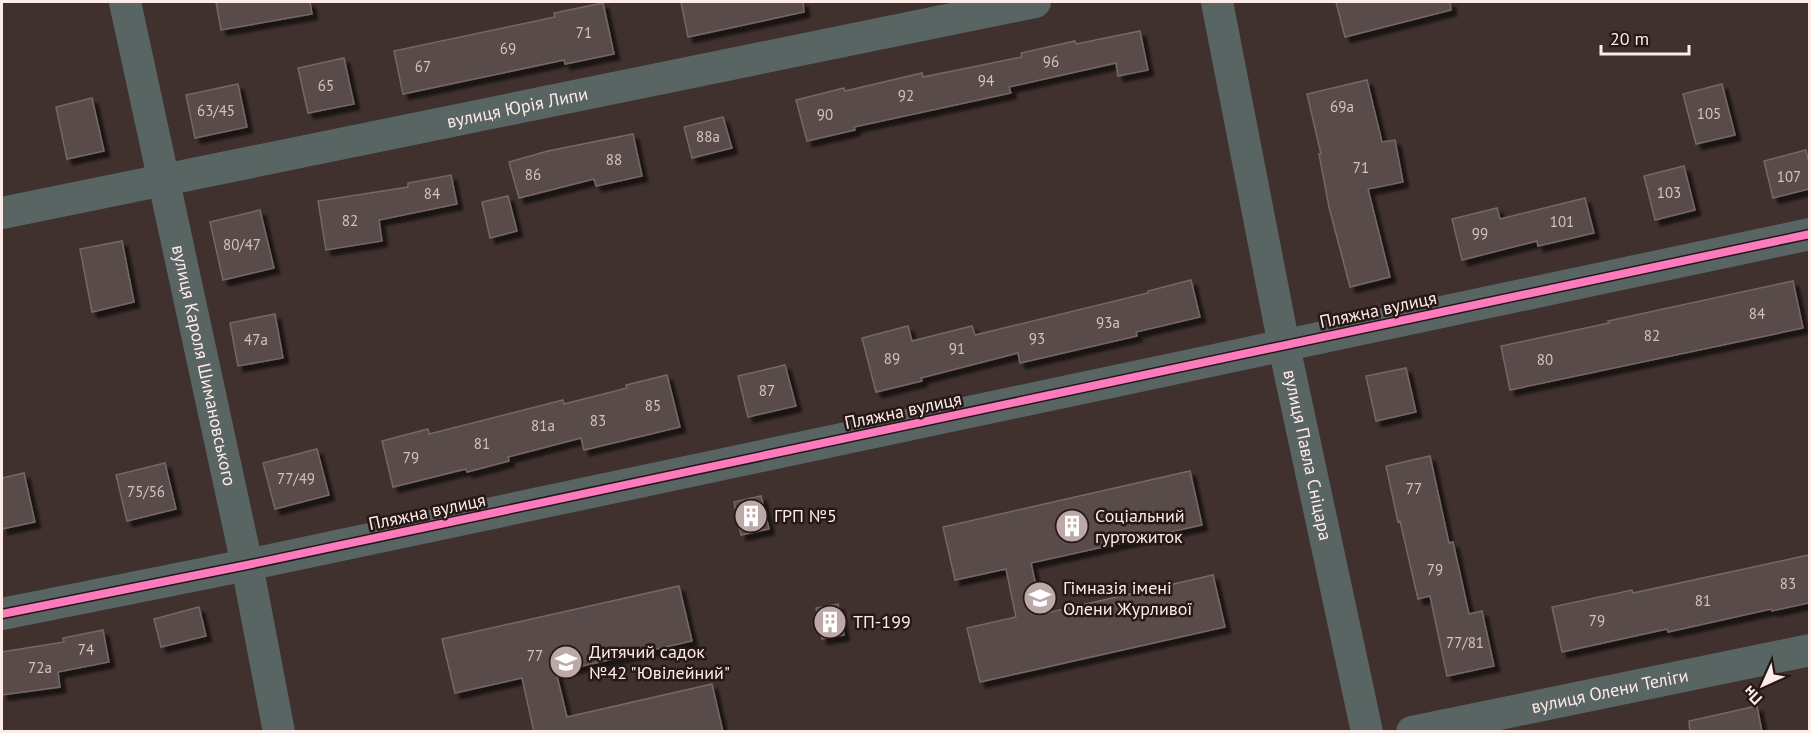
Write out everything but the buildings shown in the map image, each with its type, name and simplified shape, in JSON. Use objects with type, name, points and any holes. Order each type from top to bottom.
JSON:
[{"type":"street","name":"вулиця Кароля Шимановського","points":[[125,2],[247,565],[279,732]]},
{"type":"street","name":"вулиця Юрія Липи","points":[[2,213],[1035,2]]},
{"type":"street","name":"вулиця Павла Сніцара","points":[[1217,2],[1284,346],[1367,732]]},
{"type":"street","name":"Пляжна вулиця","points":[[2,614],[247,565],[1809,234]]},
{"type":"street","name":"вулиця Олени Теліги","points":[[1412,732],[1809,650]]},
{"type":"cycle path","points":[[2,614],[247,565],[1810,234]]},
{"type":"place","name":"ГРП №5","points":[[751,516]]},
{"type":"place","name":"Соціальний гуртожиток","points":[[1072,526]]},
{"type":"place","name":"Гімназія імені Олени Журливої","points":[[1040,598]]},
{"type":"place","name":"ТП-199","points":[[830,622]]},
{"type":"place","name":"Дитячий садок №42 \"Ювілейний\"","points":[[566,662]]}]
